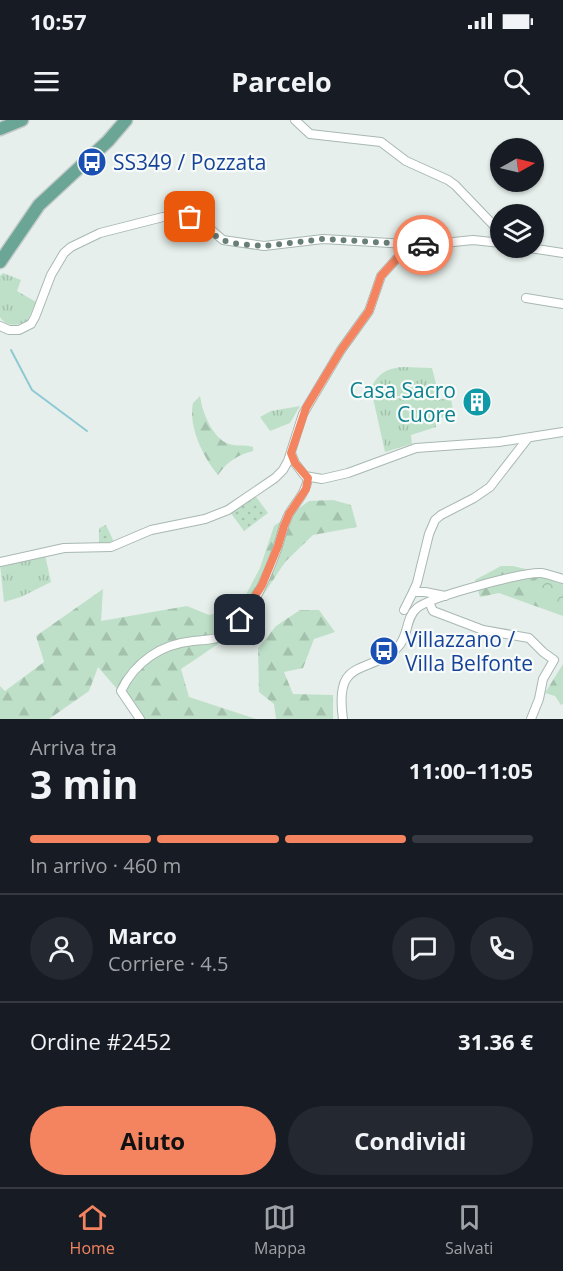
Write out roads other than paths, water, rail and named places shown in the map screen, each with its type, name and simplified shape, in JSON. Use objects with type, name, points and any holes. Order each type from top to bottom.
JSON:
[{"type":"main road","points":[[0,129],[22,120]]},
{"type":"main road","points":[[0,262],[39,204],[108,141],[126,120]]},
{"type":"street","points":[[295,120],[310,134],[381,142],[406,161],[455,185],[490,222]]},
{"type":"street","points":[[0,326],[9,330],[19,330],[31,324],[51,275],[71,247],[100,233],[157,218],[190,217],[204,223],[223,240],[264,246],[323,239],[424,245],[473,240],[490,242]]},
{"type":"street","points":[[368,290],[377,284],[395,260],[424,245]]},
{"type":"street","points":[[544,250],[563,253]]},
{"type":"street","points":[[0,562],[64,548],[111,547],[151,530],[216,516],[275,478],[283,470],[291,453],[306,408],[341,350],[369,311],[377,284]]},
{"type":"street","points":[[526,298],[563,304]]},
{"type":"street","points":[[291,453],[295,463],[308,478],[321,479],[348,473],[416,448],[474,445],[563,432]]},
{"type":"street","points":[[404,610],[417,584],[429,534],[435,520],[490,487],[528,438]]},
{"type":"street","points":[[140,719],[121,691],[131,673],[162,649],[183,642],[223,637],[240,620],[262,585],[289,514],[306,489],[308,478]]},
{"type":"street","points":[[343,719],[342,697],[345,681],[350,674],[402,644],[417,608],[445,596],[523,575],[540,573],[563,579]]},
{"type":"street","points":[[413,592],[431,592],[445,596]]},
{"type":"street","points":[[429,602],[433,611],[483,630],[529,638],[534,646],[554,662]]},
{"type":"street","points":[[531,719],[539,699],[543,678],[563,653]]},
{"type":"waterway","points":[[11,350],[32,390],[87,431]]},
{"type":"place","name":"SS349 / Pozzata","points":[[92,162]]},
{"type":"place","name":"Casa Sacro Cuore","points":[[477,402]]},
{"type":"place","name":"Villazzano / Villa Belfonte","points":[[384,651]]}]
